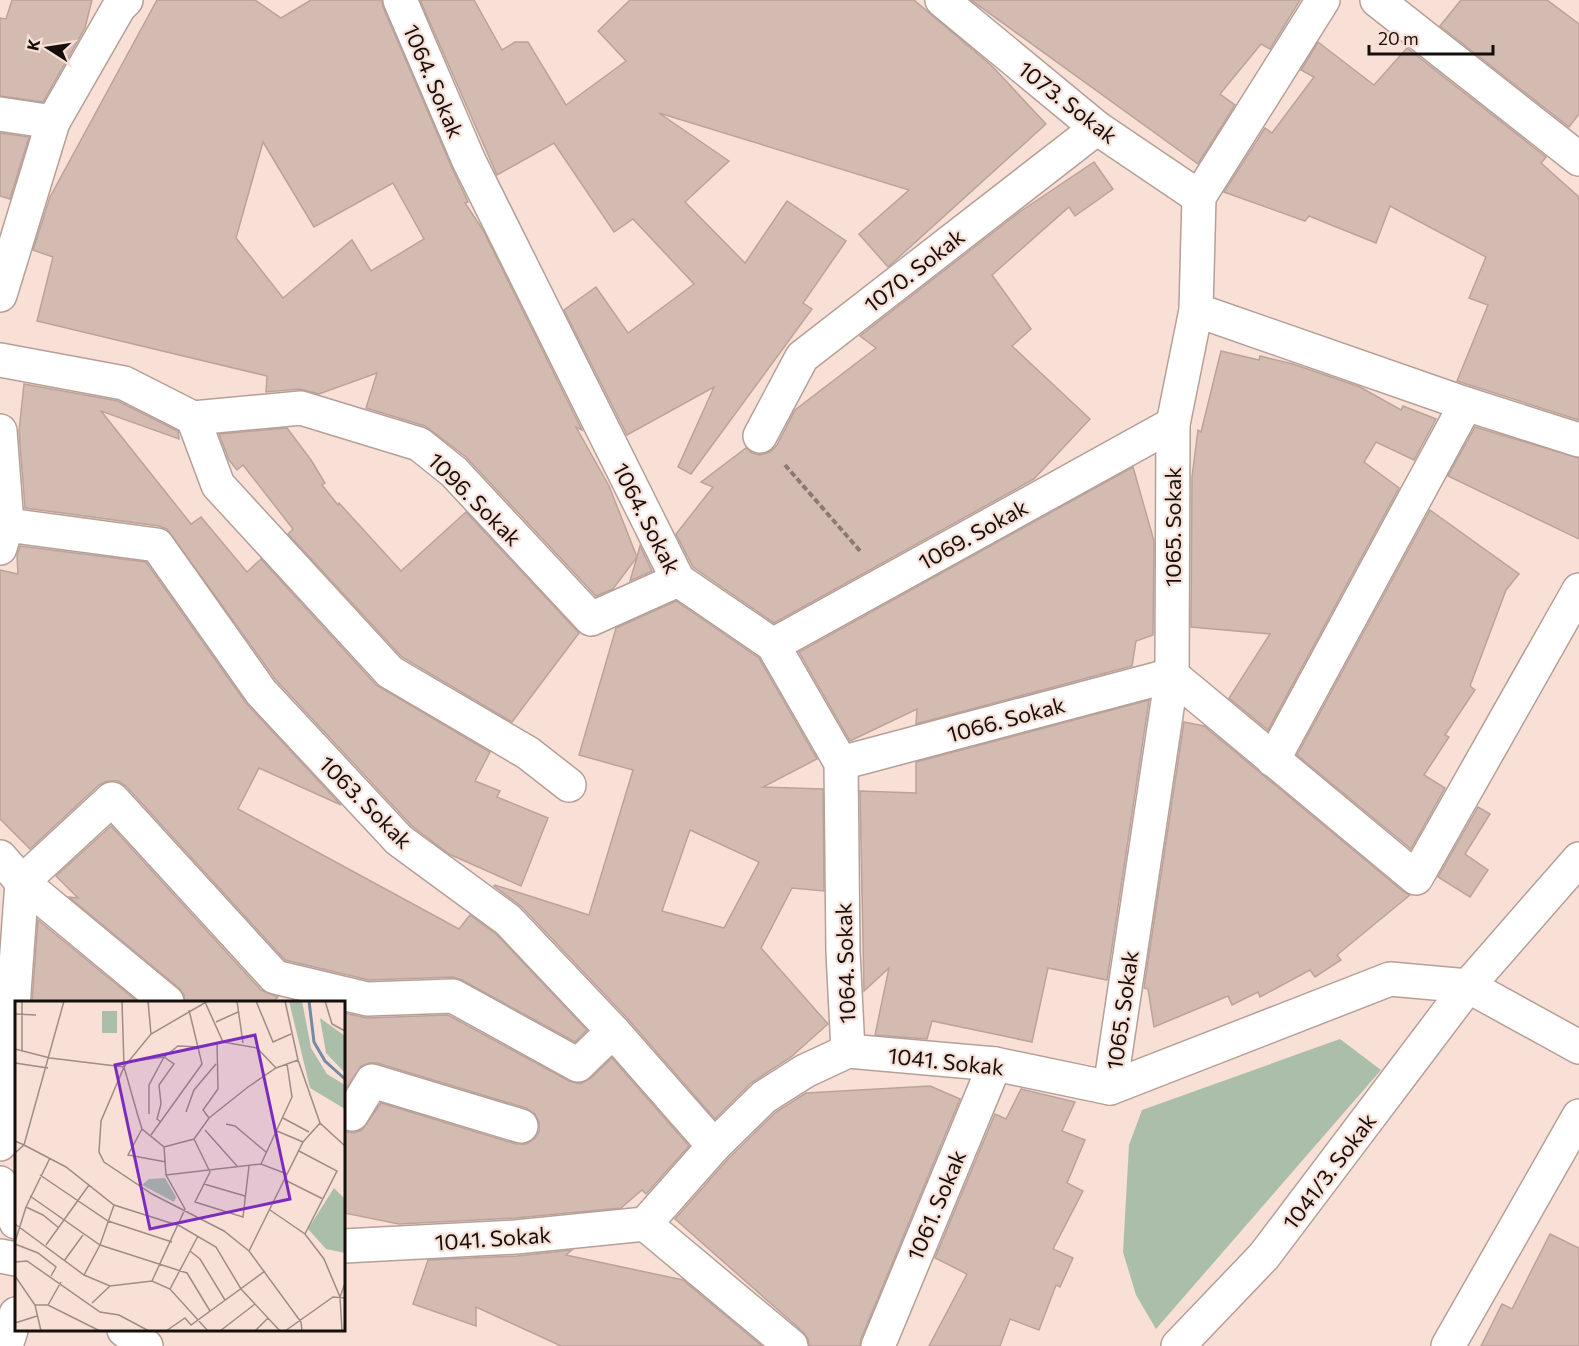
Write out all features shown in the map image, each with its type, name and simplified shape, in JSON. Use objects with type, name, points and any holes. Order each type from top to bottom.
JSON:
[{"type":"street","name":"1064. Sokak","points":[[400,0],[469,161],[678,580],[773,645],[841,763],[843,952],[848,1051]]},
{"type":"street","name":"1073. Sokak","points":[[942,0],[1097,128],[1199,197]]},
{"type":"street","points":[[1199,197],[1323,0]]},
{"type":"street","points":[[0,295],[53,122],[120,2]]},
{"type":"street","points":[[1387,3],[1579,159]]},
{"type":"street","points":[[0,114],[53,122]]},
{"type":"street","name":"1070. Sokak","points":[[760,436],[802,357],[1097,128]]},
{"type":"street","name":"1065. Sokak","points":[[1110,1088],[1172,675],[1173,424],[1196,310],[1199,197]]},
{"type":"street","points":[[1196,310],[1466,405],[1579,440]]},
{"type":"street","points":[[0,360],[124,383],[193,418],[218,485],[390,672],[528,753],[569,785]]},
{"type":"street","points":[[1273,760],[1466,405]]},
{"type":"street","name":"1096. Sokak","points":[[193,418],[302,408],[419,444],[453,472],[591,619],[678,580]]},
{"type":"street","name":"1069. Sokak","points":[[773,645],[1173,424]]},
{"type":"street","points":[[0,431],[2,532]]},
{"type":"street","name":"1063. Sokak","points":[[2,532],[158,544],[261,692],[399,840],[508,920],[613,1031],[714,1146]]},
{"type":"street","points":[[1172,675],[1416,878],[1579,590]]},
{"type":"street","name":"1066. Sokak","points":[[841,763],[1172,675]]},
{"type":"street","points":[[0,1144],[10,1048],[22,882],[112,800],[275,976],[367,999],[453,996],[578,1065],[613,1031]]},
{"type":"street","points":[[0,857],[22,882],[166,1001]]},
{"type":"street","name":"1041/3. Sokak","points":[[1178,1346],[1264,1256],[1468,986],[1579,859]]},
{"type":"street","points":[[1110,1088],[1390,979],[1468,986],[1579,1047]]},
{"type":"street","name":"1041. Sokak","points":[[345,1246],[516,1238],[645,1224],[714,1146],[764,1097],[805,1071],[848,1051],[995,1064],[1110,1088]]},
{"type":"street","name":"1061. Sokak","points":[[878,1346],[995,1064]]},
{"type":"street","points":[[345,1111],[352,1114],[372,1081],[521,1126]]},
{"type":"street","points":[[1448,1346],[1579,1116]]},
{"type":"street","points":[[0,1183],[15,1219]]},
{"type":"street","points":[[645,1224],[791,1346]]},
{"type":"street","points":[[0,1256],[15,1259]]},
{"type":"street","points":[[6,1346],[15,1317]]},
{"type":"street","points":[[127,1331],[146,1346]]},
{"type":"path","points":[[760,436],[887,582]]},
{"type":"green space","points":[[1340,1039],[1381,1070],[1156,1329],[1136,1295],[1123,1252],[1129,1145],[1142,1110]]},
{"type":"building","points":[[12,0],[92,0],[85,28],[43,102],[0,96],[0,18],[6,19]]},
{"type":"building","points":[[157,0],[255,0],[281,18],[311,0],[382,0],[383,7],[468,202],[465,203],[483,230],[582,430],[576,427],[609,486],[637,557],[613,589],[596,596],[466,457],[425,426],[366,408],[377,373],[319,394],[300,389],[266,392],[267,376],[37,321],[53,257],[33,250],[50,197]],"holes":[[[263,142],[314,227],[393,183],[424,239],[371,271],[352,240],[283,298],[236,238]]]},
{"type":"building","points":[[420,0],[474,0],[502,50],[515,42],[528,42],[566,105],[626,61],[598,31],[630,0],[914,0],[992,66],[1046,124],[888,267],[859,234],[909,190],[659,113],[729,161],[685,202],[745,263],[787,201],[846,241],[803,303],[812,309],[691,474],[678,467],[714,387],[627,435],[564,310],[596,287],[628,333],[694,284],[633,219],[614,232],[554,143],[497,175]]},
{"type":"building","points":[[971,0],[1300,0],[1270,49],[1261,44],[1220,94],[1235,105],[1198,164]]},
{"type":"building","points":[[1461,0],[1547,0],[1579,24],[1579,114],[1569,127],[1440,26]]},
{"type":"building","points":[[1318,42],[1374,85],[1407,48],[1546,157],[1541,163],[1579,197],[1579,420],[1457,381],[1488,305],[1469,298],[1486,257],[1390,206],[1376,243],[1309,216],[1305,221],[1224,192],[1265,128],[1272,133],[1314,77],[1301,70]]},
{"type":"building","points":[[0,133],[29,137],[10,199],[0,196]]},
{"type":"building","points":[[1094,162],[1113,189],[1075,216],[1069,207],[992,275],[1031,329],[1012,346],[1090,419],[1034,479],[774,623],[693,567],[676,534],[713,487],[701,482],[746,448],[760,455],[770,452],[777,445],[795,410],[876,348],[860,336],[1018,213]]},
{"type":"building","points":[[1221,351],[1259,360],[1260,356],[1293,364],[1360,387],[1401,410],[1403,406],[1436,419],[1414,460],[1376,442],[1364,462],[1399,488],[1268,730],[1229,698],[1270,634],[1191,627],[1192,477],[1198,430],[1201,432]]},
{"type":"building","points":[[24,384],[118,401],[178,431],[179,439],[101,411],[191,524],[201,517],[247,572],[261,559],[376,685],[490,752],[475,781],[500,791],[497,797],[548,818],[521,886],[449,854],[412,826],[276,680],[167,529],[25,508],[19,431]]},
{"type":"building","points":[[1475,427],[1579,458],[1579,539],[1448,476]]},
{"type":"building","points":[[287,428],[311,460],[325,483],[322,485],[401,571],[466,512],[579,633],[512,722],[402,657],[288,534],[293,529],[243,465],[237,470],[229,460],[219,434]]},
{"type":"building","points":[[1133,467],[1154,541],[1153,635],[1136,641],[1132,666],[916,724],[917,709],[850,741],[799,652]]},
{"type":"building","points":[[1430,510],[1519,574],[1506,590],[1470,686],[1475,690],[1445,735],[1449,737],[1424,775],[1445,788],[1411,849],[1297,755]]},
{"type":"building","points":[[20,546],[146,562],[246,703],[341,805],[259,768],[238,809],[459,929],[470,915],[496,934],[587,1030],[575,1042],[453,977],[369,980],[285,960],[126,786],[118,781],[108,781],[99,785],[30,849],[0,819],[0,570],[18,574],[17,556]]},
{"type":"building","points":[[640,546],[652,571],[630,581],[637,557]]},
{"type":"building","points":[[676,601],[759,658],[817,759],[763,787],[823,789],[824,891],[792,888],[761,948],[828,1024],[791,1057],[751,1083],[715,1119],[627,1018],[522,907],[494,886],[589,915],[633,770],[579,755],[616,628]],"holes":[[[690,830],[759,862],[724,928],[662,911]]]},
{"type":"building","points":[[1149,700],[1107,980],[1048,968],[1032,1042],[932,1021],[927,1039],[875,1035],[889,968],[864,991],[860,791],[916,793],[916,762]]},
{"type":"building","points":[[1184,722],[1204,726],[1410,895],[1337,955],[1341,960],[1315,977],[1310,970],[1260,997],[1258,992],[1232,1005],[1228,996],[1154,1027],[1148,989],[1144,988]]},
{"type":"building","points":[[1478,807],[1490,814],[1465,854],[1488,870],[1470,897],[1438,877]]},
{"type":"building","points":[[111,826],[261,990],[278,997],[274,1001],[185,1001],[179,988],[69,897],[78,898],[56,876]]},
{"type":"building","points":[[38,920],[137,1001],[32,1001]]},
{"type":"building","points":[[345,1013],[367,1018],[448,1015],[569,1081],[580,1084],[591,1078],[612,1058],[689,1146],[646,1194],[642,1190],[621,1208],[515,1218],[399,1224],[345,1213],[345,1131],[353,1133],[362,1130],[381,1103],[516,1144],[526,1144],[539,1132],[539,1122],[535,1114],[526,1108],[377,1063],[361,1066],[345,1090]]},
{"type":"building","points":[[930,1086],[960,1099],[860,1346],[809,1346],[808,1339],[803,1332],[675,1219],[728,1159],[776,1112],[806,1093]]},
{"type":"building","points":[[1021,1089],[1075,1102],[1062,1131],[1085,1140],[1067,1183],[1083,1191],[1053,1249],[1073,1258],[1060,1287],[1056,1285],[1039,1330],[1010,1319],[1000,1346],[929,1346],[967,1274],[935,1258],[995,1114],[1006,1119]]},
{"type":"building","points":[[1550,1234],[1579,1248],[1579,1346],[1481,1346],[1502,1304],[1512,1309]]},
{"type":"building","points":[[572,1250],[566,1255],[683,1280],[762,1346],[561,1346],[476,1307],[476,1326],[413,1304],[428,1260],[517,1256]]}]
